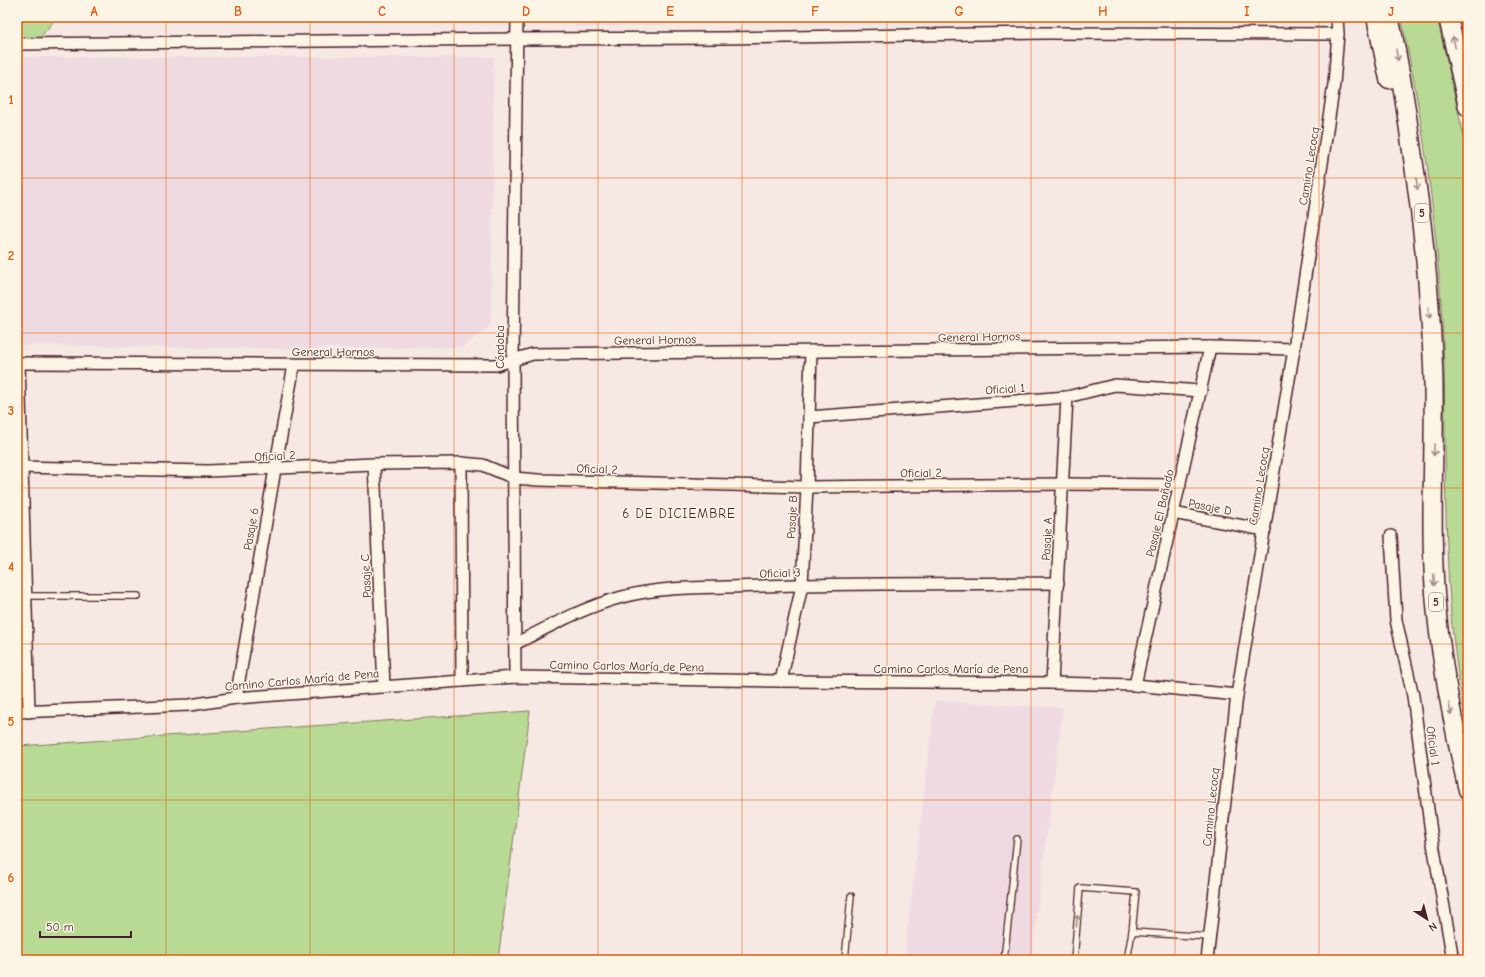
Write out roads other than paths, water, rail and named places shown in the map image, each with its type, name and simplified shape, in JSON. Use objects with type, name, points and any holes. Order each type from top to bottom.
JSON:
[{"type":"highway","points":[[1376,17],[1393,96],[1409,124]]},
{"type":"highway","name":"5","points":[[1389,17],[1409,124],[1422,213],[1433,365],[1433,543],[1435,593],[1444,676],[1468,790]]},
{"type":"highway","points":[[1448,17],[1468,107]]},
{"type":"street","name":"Córdoba","points":[[515,678],[513,360],[517,17]]},
{"type":"street","name":"Camino Lecocq","points":[[1207,960],[1237,695],[1294,349],[1334,84],[1338,34],[1337,17]]},
{"type":"street","points":[[17,44],[721,38],[1046,33],[1338,34]]},
{"type":"street","name":"General Hornos","points":[[18,363],[496,365],[533,354],[1210,347],[1294,349]]},
{"type":"street","name":"Pasaje El Bañado","points":[[1134,685],[1210,347]]},
{"type":"street","name":"Pasaje B","points":[[781,681],[802,585],[807,487],[811,351]]},
{"type":"street","points":[[18,363],[21,572],[26,596],[29,712]]},
{"type":"street","name":"Pasaje 6","points":[[236,698],[294,365]]},
{"type":"street","name":"Oficial 1","points":[[809,417],[1067,397],[1115,385],[1201,391]]},
{"type":"street","name":"Pasaje A","points":[[1052,683],[1067,397]]},
{"type":"street","points":[[461,463],[462,681]]},
{"type":"street","name":"Oficial 2","points":[[19,467],[208,471],[374,464],[461,463],[483,465],[514,478],[538,480],[807,487],[1063,484],[1180,485]]},
{"type":"street","name":"Pasaje C","points":[[374,464],[384,687]]},
{"type":"street","name":"Pasaje D","points":[[1173,513],[1265,530]]},
{"type":"street","name":"Oficial 1","points":[[1391,536],[1396,620],[1413,696],[1431,832],[1453,960]]},
{"type":"street","name":"Oficial 3","points":[[515,644],[583,610],[611,600],[659,589],[802,585],[1058,584]]},
{"type":"street","name":"Camino Carlos María de Pena","points":[[17,712],[190,705],[236,698],[515,678],[1052,683],[1134,685],[1237,695]]},
{"type":"lane","points":[[26,596],[138,596]]},
{"type":"lane","points":[[1004,960],[1017,839]]},
{"type":"lane","points":[[1074,960],[1080,888],[1136,892],[1132,932],[1127,960]]},
{"type":"lane","points":[[845,960],[851,896]]},
{"type":"lane","points":[[1132,932],[1210,937]]},
{"type":"district","name":"6 DE DICIEMBRE","points":[[679,513]]}]
